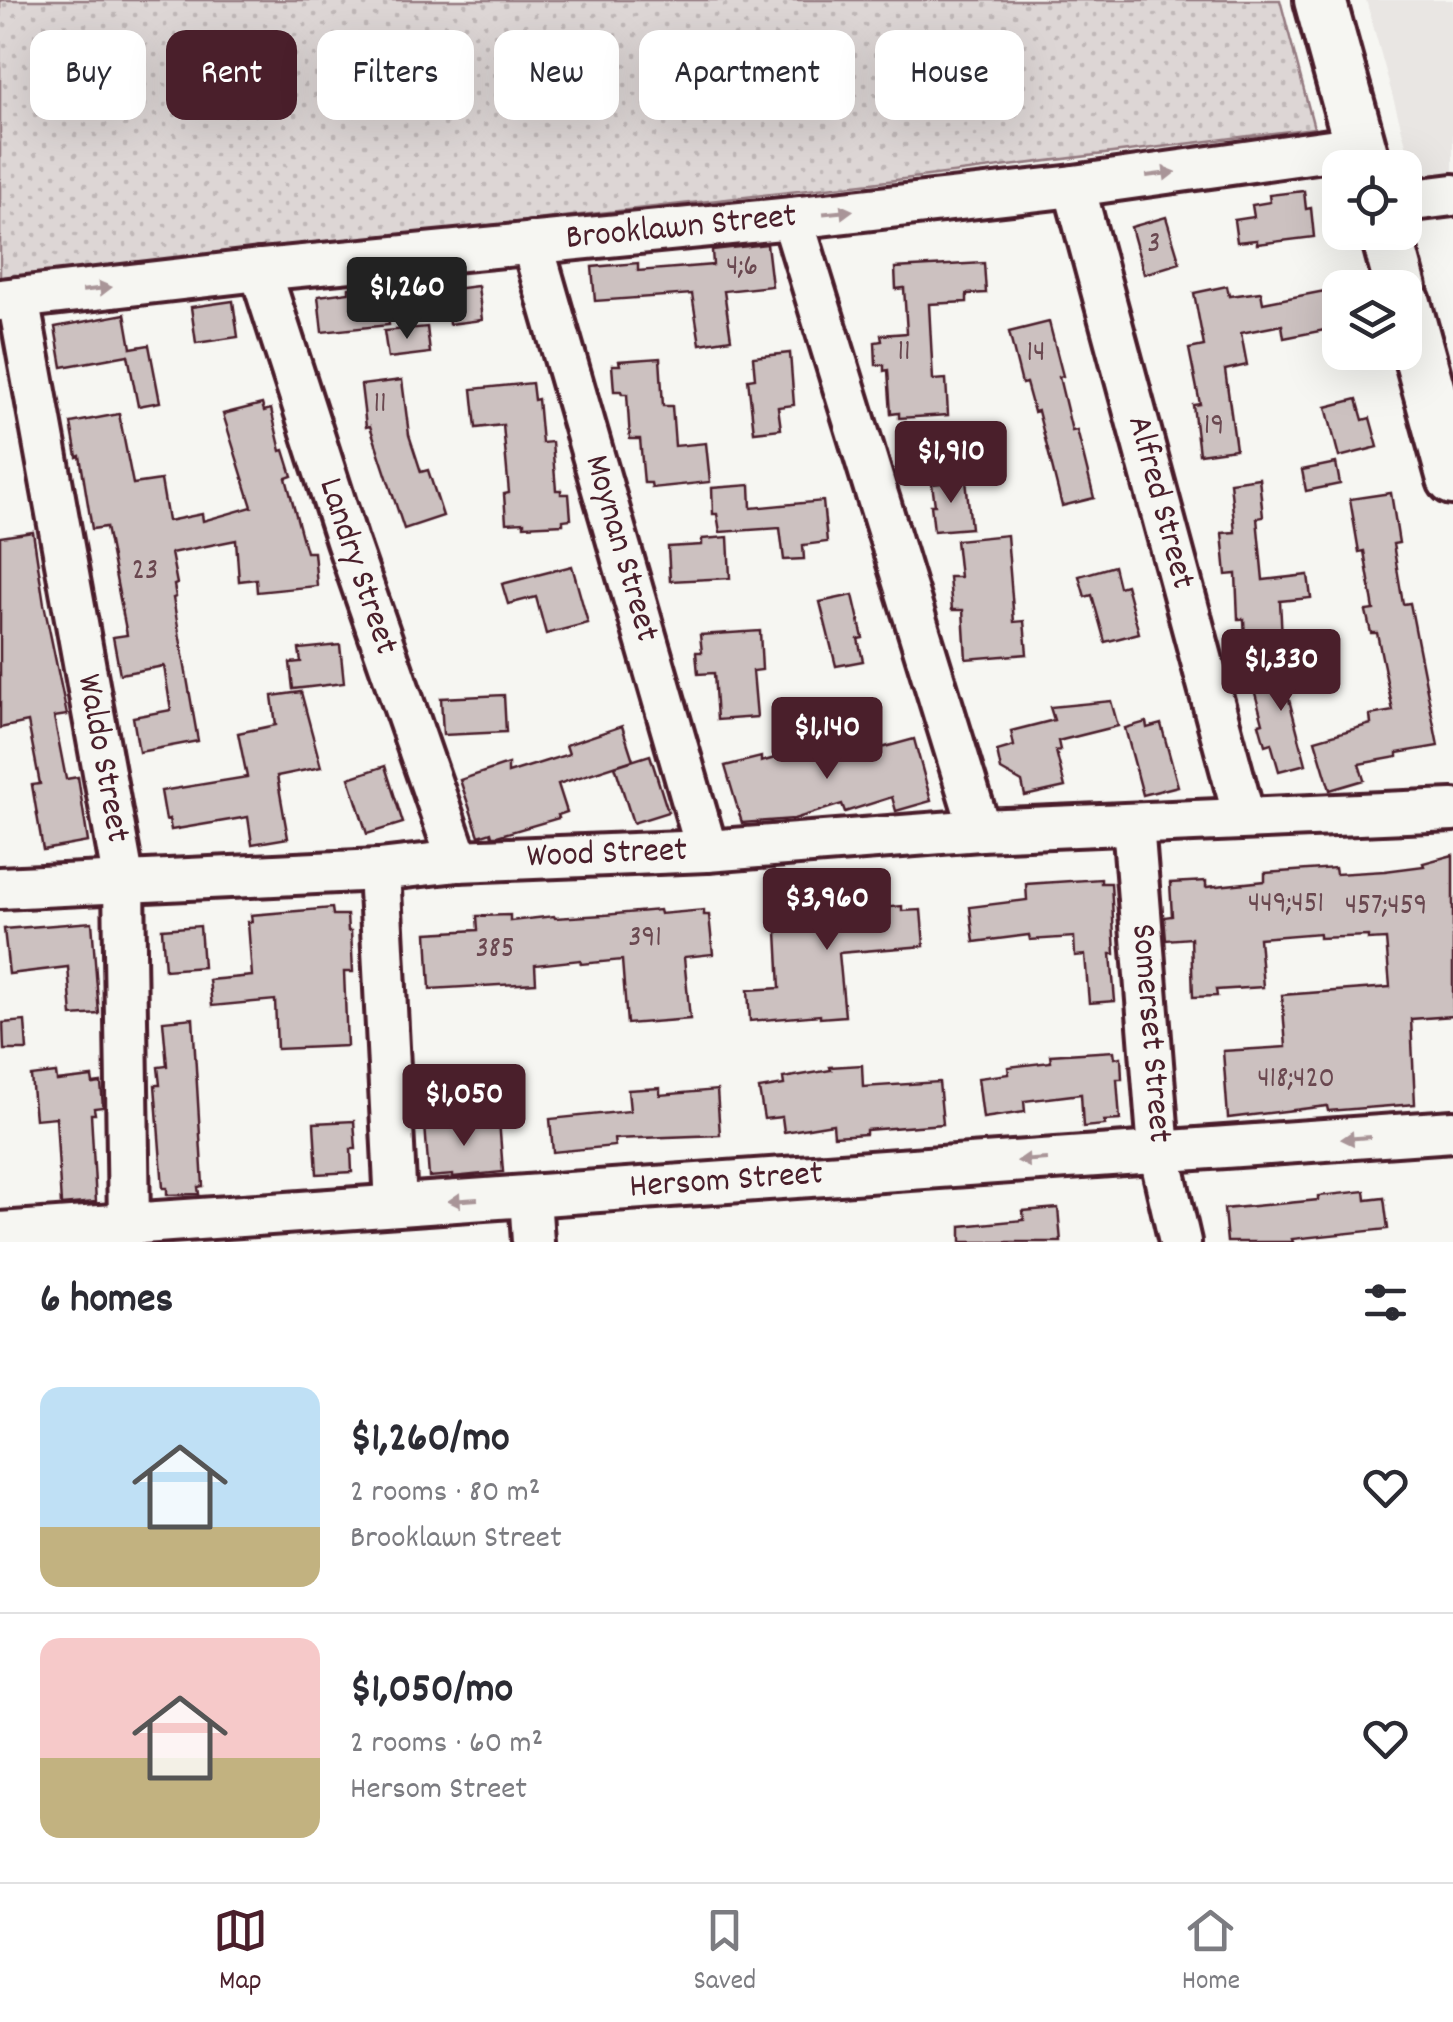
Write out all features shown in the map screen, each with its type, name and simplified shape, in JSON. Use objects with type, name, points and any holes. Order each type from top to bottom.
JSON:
[{"type":"main road","points":[[1320,0],[1361,150]]},
{"type":"main road","points":[[1422,365],[1453,479]]},
{"type":"street","name":"Brooklawn Street","points":[[9,299],[1322,161]]},
{"type":"street","name":"Alfred Street","points":[[1074,186],[1244,817]]},
{"type":"street","points":[[1422,199],[1453,196]]},
{"type":"street","points":[[792,218],[980,830]]},
{"type":"street","name":"Moynan Street","points":[[532,243],[707,851]]},
{"type":"street","name":"Landry Street","points":[[260,270],[347,540],[458,861]]},
{"type":"street","name":"Waldo Street","points":[[9,299],[124,883],[129,1224]]},
{"type":"street","name":"Wood Street","points":[[0,888],[378,870],[458,861],[707,851],[980,830],[1453,810]]},
{"type":"street","name":"Somerset Street","points":[[1133,824],[1159,1152],[1180,1242]]},
{"type":"street","points":[[378,870],[396,1205]]},
{"type":"street","name":"Hersom Street","points":[[0,1233],[1453,1131]]},
{"type":"street","points":[[530,1196],[533,1242]]},
{"type":"shaded area","points":[[0,0],[1280,0],[1314,128],[863,184],[0,279]]},
{"type":"shaded area","points":[[1366,0],[1453,0],[1453,173],[1422,176],[1422,150],[1408,150]]},
{"type":"building","points":[[1304,191],[1306,209],[1311,208],[1314,237],[1257,244],[1257,240],[1237,242],[1234,220],[1254,217],[1252,205],[1270,202],[1269,195]]},
{"type":"building","points":[[1166,217],[1180,263],[1144,274],[1131,227]]},
{"type":"building","points":[[767,244],[772,286],[724,291],[731,339],[700,344],[692,294],[595,301],[592,267],[638,263],[638,271],[713,265],[712,250]]},
{"type":"building","points":[[984,263],[986,293],[967,294],[967,302],[929,304],[933,380],[946,379],[948,415],[899,418],[899,413],[891,414],[888,370],[884,371],[884,365],[876,365],[875,342],[882,341],[881,335],[907,333],[904,288],[896,289],[895,268]]},
{"type":"building","points":[[384,283],[389,325],[322,332],[318,296]]},
{"type":"building","points":[[478,286],[482,320],[449,324],[445,290]]},
{"type":"building","points":[[1227,286],[1229,296],[1261,292],[1263,303],[1322,292],[1322,331],[1284,338],[1282,325],[1241,333],[1247,365],[1225,370],[1236,449],[1199,454],[1193,405],[1200,404],[1189,349],[1204,346],[1194,293]]},
{"type":"building","points":[[233,301],[238,337],[196,343],[191,307]]},
{"type":"building","points":[[125,314],[131,348],[149,345],[160,402],[138,406],[128,355],[62,367],[55,327]]},
{"type":"building","points":[[1049,322],[1072,431],[1077,430],[1094,498],[1062,506],[1038,411],[1034,412],[1026,383],[1022,384],[1009,332]]},
{"type":"building","points":[[427,327],[430,353],[388,358],[384,331]]},
{"type":"building","points":[[790,353],[794,405],[778,407],[781,429],[754,432],[748,379],[755,378],[753,357]]},
{"type":"building","points":[[660,358],[663,406],[672,406],[675,446],[706,443],[710,482],[652,488],[651,483],[644,483],[640,439],[630,439],[627,394],[614,391],[612,365]]},
{"type":"building","points":[[402,380],[409,435],[421,472],[428,470],[443,516],[404,529],[370,426],[366,427],[361,385]]},
{"type":"building","points":[[532,383],[534,400],[538,399],[542,443],[552,442],[556,490],[569,494],[571,519],[563,520],[563,524],[506,523],[504,494],[509,493],[503,425],[476,428],[472,389]]},
{"type":"building","points":[[1357,399],[1363,420],[1370,418],[1378,447],[1339,457],[1326,407]]},
{"type":"building","points":[[262,404],[264,411],[271,409],[281,451],[284,450],[292,476],[286,478],[306,552],[314,552],[317,586],[257,592],[256,579],[239,581],[236,540],[171,553],[177,584],[173,598],[198,741],[139,752],[133,717],[171,710],[164,666],[120,674],[113,637],[127,635],[106,527],[92,529],[71,423],[119,414],[133,484],[161,480],[168,521],[202,514],[203,521],[252,507],[223,414]]},
{"type":"building","points":[[1336,463],[1340,484],[1306,491],[1302,470]]},
{"type":"building","points":[[1259,478],[1263,517],[1257,518],[1263,580],[1308,575],[1311,598],[1280,601],[1282,638],[1245,640],[1244,619],[1238,619],[1236,574],[1226,575],[1222,533],[1235,532],[1230,482]]},
{"type":"building","points":[[966,480],[971,528],[934,531],[932,484]]},
{"type":"building","points":[[750,485],[751,508],[823,501],[827,542],[803,545],[804,559],[784,560],[780,528],[720,532],[717,514],[713,514],[712,488]]},
{"type":"building","points":[[1391,493],[1399,543],[1393,544],[1403,604],[1410,603],[1438,746],[1359,764],[1364,780],[1330,790],[1315,740],[1371,724],[1370,715],[1393,711],[1377,633],[1371,633],[1366,611],[1374,610],[1350,499]]},
{"type":"building","points":[[33,532],[67,715],[54,717],[66,779],[78,777],[88,842],[43,850],[32,785],[40,784],[28,722],[0,728],[0,537]]},
{"type":"building","points":[[1007,535],[1014,622],[1024,621],[1027,654],[966,659],[963,610],[952,610],[949,577],[960,577],[956,540]]},
{"type":"building","points":[[728,537],[730,578],[670,581],[668,547],[702,545],[702,539]]},
{"type":"building","points":[[572,566],[588,623],[546,634],[536,597],[508,604],[502,584]]},
{"type":"building","points":[[1114,566],[1119,587],[1126,585],[1139,633],[1105,642],[1092,595],[1085,597],[1079,576]]},
{"type":"building","points":[[853,595],[863,638],[858,639],[863,661],[836,666],[820,602]]},
{"type":"building","points":[[760,631],[762,670],[753,671],[757,717],[717,720],[714,673],[698,674],[696,652],[702,652],[700,635]]},
{"type":"building","points":[[340,645],[344,683],[293,689],[290,663],[301,662],[299,649]]},
{"type":"building","points":[[1303,664],[1309,685],[1287,692],[1306,764],[1279,771],[1271,743],[1265,745],[1251,678]]},
{"type":"building","points":[[301,692],[321,767],[277,776],[288,838],[252,844],[248,817],[171,830],[161,791],[247,777],[238,733],[276,725],[272,696]]},
{"type":"building","points":[[504,695],[506,732],[443,735],[441,698]]},
{"type":"building","points":[[1111,701],[1118,726],[1058,741],[1060,750],[1056,751],[1065,787],[1025,796],[1022,782],[1001,770],[997,751],[1014,746],[1011,731],[1054,720],[1050,707]]},
{"type":"building","points":[[1146,722],[1147,728],[1161,724],[1178,786],[1143,795],[1125,728]]},
{"type":"building","points":[[622,726],[633,760],[558,784],[567,812],[559,818],[497,836],[491,832],[479,836],[460,780],[508,764],[508,773],[569,754],[566,745]]},
{"type":"building","points":[[914,739],[931,801],[896,811],[892,797],[845,812],[842,804],[794,819],[742,823],[725,766],[761,757],[761,762],[816,746],[820,760],[861,746],[863,753]]},
{"type":"building","points":[[650,755],[668,812],[633,823],[615,766]]},
{"type":"building","points":[[385,766],[403,823],[367,834],[349,778]]},
{"type":"building","points":[[1453,855],[1453,1016],[1411,1019],[1415,1104],[1328,1111],[1327,1106],[1228,1118],[1223,1051],[1286,1047],[1282,995],[1390,987],[1386,939],[1319,938],[1319,933],[1259,938],[1263,987],[1216,990],[1217,996],[1193,997],[1191,938],[1166,940],[1164,917],[1172,916],[1170,883],[1206,881],[1206,887],[1265,881],[1265,873],[1335,868],[1336,874],[1385,871],[1424,866],[1423,863]]},
{"type":"building","points":[[1101,879],[1101,883],[1111,883],[1115,1001],[1089,1003],[1085,955],[1075,956],[1074,937],[1030,940],[1029,935],[974,942],[970,907],[1027,900],[1026,884]]},
{"type":"building","points":[[856,894],[857,910],[902,906],[902,911],[921,910],[924,946],[839,953],[845,1016],[750,1021],[748,990],[780,988],[776,913],[786,912],[785,902],[826,901],[825,897]]},
{"type":"building","points":[[332,908],[333,915],[347,915],[351,931],[353,972],[344,972],[347,1046],[277,1049],[275,1000],[212,1006],[209,980],[252,976],[248,922],[252,922],[251,915]]},
{"type":"building","points":[[659,910],[660,914],[704,910],[704,915],[709,915],[713,954],[684,957],[690,1019],[627,1024],[622,960],[535,965],[536,983],[430,989],[427,933],[478,930],[477,916],[510,915],[510,921]]},
{"type":"building","points":[[92,922],[99,1014],[72,1016],[68,967],[9,974],[4,929]]},
{"type":"building","points":[[200,926],[203,967],[165,970],[162,929]]},
{"type":"building","points":[[193,1018],[203,1186],[198,1187],[199,1194],[167,1195],[167,1188],[163,1188],[155,1085],[160,1085],[158,1067],[167,1066],[163,1021]]},
{"type":"building","points":[[25,1021],[27,1050],[4,1050],[3,1023]]},
{"type":"building","points":[[1114,1051],[1115,1058],[1121,1057],[1122,1079],[1117,1079],[1120,1120],[1083,1127],[1081,1094],[1024,1101],[1025,1112],[983,1118],[978,1078],[1009,1074],[1008,1067],[1051,1062],[1050,1055]]},
{"type":"building","points":[[862,1065],[863,1087],[939,1082],[943,1124],[834,1136],[833,1124],[784,1132],[782,1117],[764,1119],[759,1089],[784,1085],[783,1078],[831,1070],[830,1067]]},
{"type":"building","points":[[56,1073],[57,1081],[92,1077],[93,1084],[101,1083],[103,1107],[94,1108],[95,1114],[91,1114],[96,1202],[61,1205],[56,1117],[35,1119],[31,1076]]},
{"type":"building","points":[[660,1088],[660,1095],[717,1090],[720,1135],[614,1139],[615,1146],[553,1152],[550,1119],[630,1111],[628,1090]]},
{"type":"building","points":[[499,1120],[503,1172],[429,1177],[425,1125]]},
{"type":"building","points":[[354,1121],[356,1149],[351,1149],[352,1172],[317,1174],[314,1123]]},
{"type":"building","points":[[1365,1191],[1366,1200],[1384,1198],[1388,1229],[1292,1239],[1293,1242],[1227,1242],[1224,1209]]},
{"type":"building","points":[[1058,1208],[1061,1242],[961,1242],[961,1226],[1024,1220],[1023,1211]]}]
